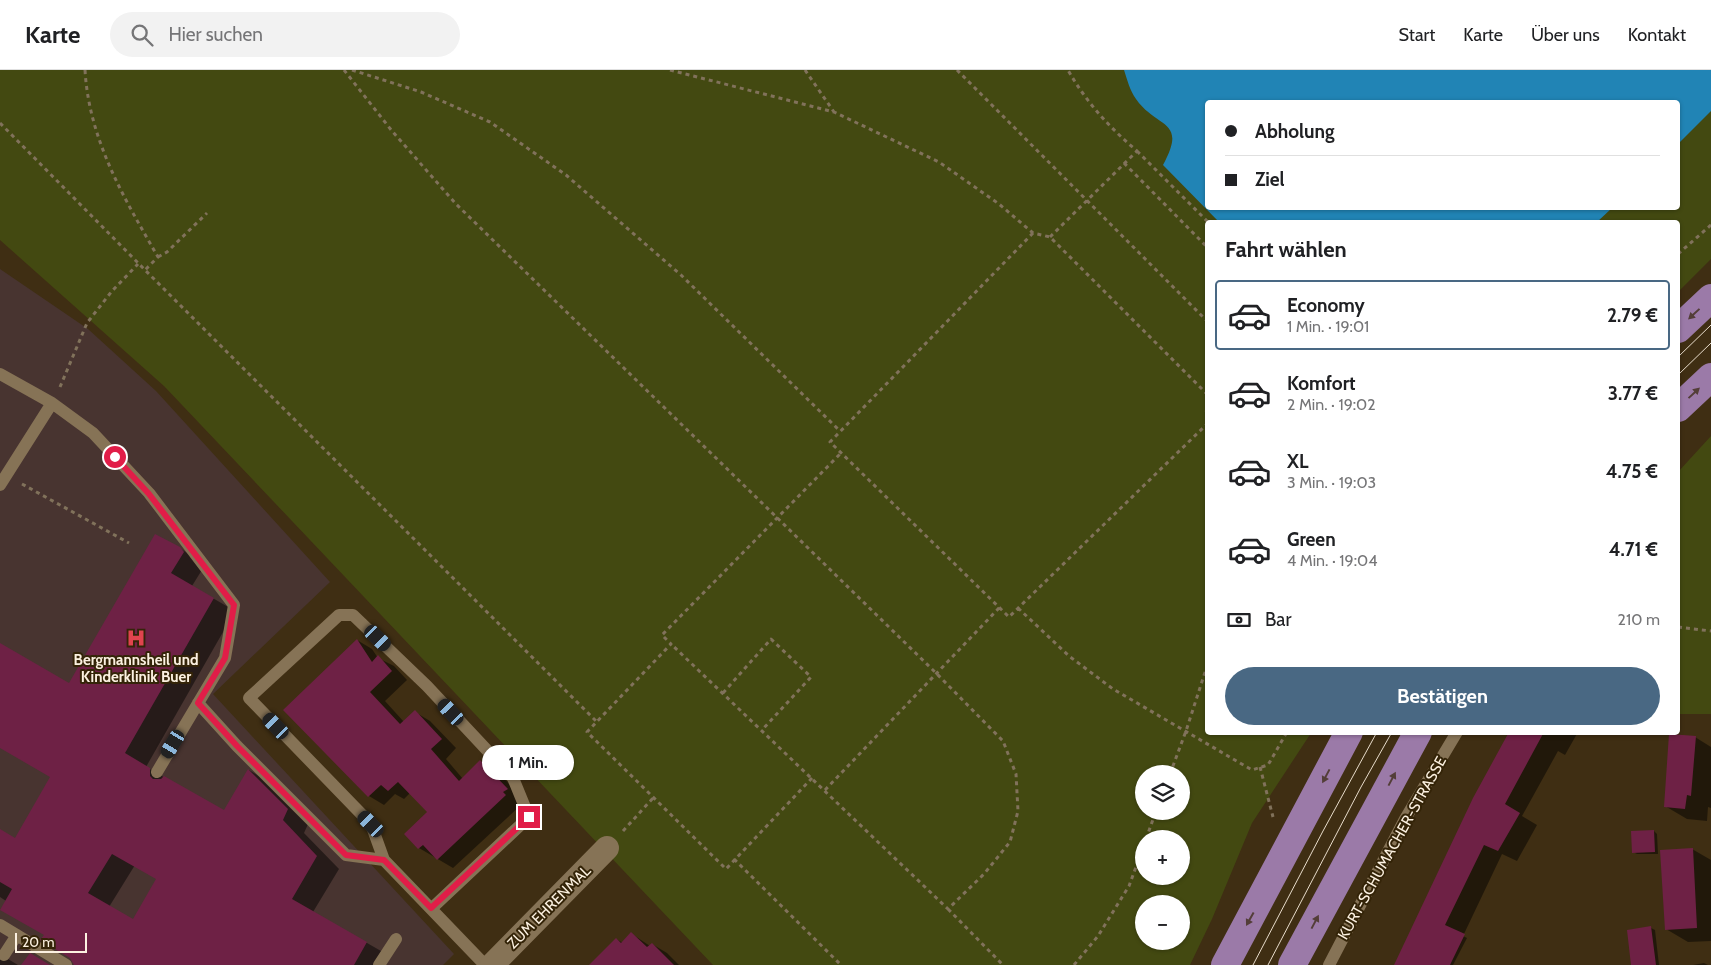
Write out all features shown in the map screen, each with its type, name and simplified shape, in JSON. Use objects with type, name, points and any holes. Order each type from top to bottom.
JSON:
[{"type":"main road","points":[[1680,327],[1711,298]]},
{"type":"main road","points":[[1680,406],[1711,377]]},
{"type":"main road","points":[[1225,965],[1347,735]]},
{"type":"main road","name":"KURT-SCHUMACHER-STRASSE","points":[[1292,965],[1416,735]]},
{"type":"street","name":"ZUM EHRENMAL","points":[[492,965],[607,848]]},
{"type":"lane","points":[[0,374],[52,403],[93,433],[149,494],[234,605],[225,658],[157,772]]},
{"type":"lane","points":[[3,480],[52,403]]},
{"type":"lane","points":[[431,908],[529,817],[513,778],[440,700],[353,615],[338,615],[249,698],[371,824],[384,860],[485,965]]},
{"type":"lane","points":[[198,703],[237,746],[346,855],[384,860]]},
{"type":"lane","name":"KURT-SCHUMACHER-STRASSE","points":[[1328,965],[1406,819],[1454,735]]},
{"type":"lane","points":[[0,925],[66,965]]},
{"type":"lane","points":[[4,955],[17,935]]},
{"type":"lane","points":[[379,965],[396,939]]},
{"type":"path","points":[[85,70],[93,124],[102,151],[127,204],[158,257]]},
{"type":"path","points":[[344,70],[392,131],[456,204],[936,673],[1003,741],[1016,774],[1018,811],[1010,842],[984,874],[948,909]]},
{"type":"path","points":[[352,70],[421,92],[490,122],[566,175],[681,275],[840,431]]},
{"type":"path","points":[[670,70],[834,112],[939,162],[999,204],[1033,233],[1050,237],[1205,392]]},
{"type":"path","points":[[805,70],[834,112]]},
{"type":"path","points":[[957,70],[1205,319]]},
{"type":"path","points":[[1068,70],[1078,88],[1108,126],[1137,151],[1206,220]]},
{"type":"path","points":[[0,123],[138,264],[597,722]]},
{"type":"path","points":[[1050,237],[1137,151]]},
{"type":"path","points":[[1124,163],[1205,245]]},
{"type":"path","points":[[145,270],[158,257],[167,252],[207,213]]},
{"type":"path","points":[[1680,252],[1711,225]]},
{"type":"path","points":[[1033,233],[830,442],[1009,617],[1205,426]]},
{"type":"path","points":[[52,403],[66,377],[87,323],[112,291],[138,264]]},
{"type":"path","points":[[841,453],[662,635],[948,909],[1003,965]]},
{"type":"path","points":[[3,480],[129,543]]},
{"type":"path","points":[[825,790],[1000,607]]},
{"type":"path","points":[[1018,608],[1069,656],[1112,689],[1252,770],[1268,765],[1285,735]]},
{"type":"path","points":[[1680,626],[1711,631]]},
{"type":"path","points":[[722,693],[771,639],[811,677],[762,730]]},
{"type":"path","points":[[671,644],[587,732],[726,869],[812,778]]},
{"type":"path","points":[[1173,765],[1205,672]]},
{"type":"path","points":[[1260,767],[1274,819]]},
{"type":"path","points":[[607,848],[653,798]]},
{"type":"path","points":[[734,859],[841,965]]},
{"type":"path","points":[[1074,965],[1098,936],[1129,886],[1135,870]]},
{"type":"shaded area","name":"Bergmannsheil und Kinderklinik Buer","points":[[0,269],[88,329],[156,391],[330,582],[213,694],[454,954],[443,965],[0,965]]},
{"type":"green space","points":[[0,70],[1711,70],[1711,259],[1680,290],[1680,220],[1205,220],[1205,735],[1310,735],[1252,823],[1212,919],[1190,965],[713,965],[164,386],[0,240]]},
{"type":"green space","points":[[1711,436],[1711,714],[1680,714],[1680,470]]},
{"type":"water","points":[[1124,70],[1711,70],[1711,111],[1680,142],[1680,100],[1205,100],[1205,208],[1163,165],[1170,150],[1171,132],[1167,126],[1144,109],[1130,89]]},
{"type":"water","points":[[1207,210],[1610,210],[1599,220],[1217,220]]},
{"type":"building","points":[[155,534],[180,547],[184,552],[171,573],[214,598],[125,753],[150,768],[150,776],[153,779],[161,779],[164,776],[224,810],[248,769],[288,809],[283,820],[317,856],[292,899],[367,942],[354,965],[74,965],[70,958],[40,940],[44,935],[0,910],[12,889],[0,882],[0,829],[15,838],[50,777],[0,748],[0,643],[69,683]],"holes":[[[112,854],[156,879],[133,919],[88,893]]]},
{"type":"building","points":[[357,639],[372,662],[378,655],[392,671],[370,692],[400,724],[415,710],[442,739],[431,749],[459,781],[480,760],[508,789],[503,792],[506,795],[437,860],[423,845],[418,849],[404,834],[427,812],[398,782],[388,791],[381,785],[368,797],[283,710]]},
{"type":"building","points":[[1507,735],[1542,735],[1505,804],[1520,813],[1498,851],[1484,845],[1445,925],[1465,934],[1450,965],[1394,965],[1473,798]]},
{"type":"building","points":[[1669,735],[1696,736],[1691,796],[1687,795],[1685,809],[1664,807]]},
{"type":"building","points":[[1654,830],[1655,852],[1632,853],[1631,831]]},
{"type":"building","points":[[1693,848],[1697,928],[1665,930],[1660,850]]},
{"type":"building","points":[[1651,926],[1656,965],[1631,965],[1627,930]]},
{"type":"building","points":[[631,932],[647,947],[652,943],[674,965],[589,965],[616,938],[621,943]]},
{"type":"building","points":[[30,953],[50,965],[21,965]]},
{"type":"tram line","points":[[1680,355],[1711,325]]},
{"type":"tram line","points":[[1680,373],[1711,343]]},
{"type":"tram line","points":[[1253,965],[1375,735]]},
{"type":"tram line","points":[[1268,965],[1390,735]]},
{"type":"place","name":"Bergmannsheil und Kinderklinik Buer","points":[[136,638]]},
{"type":"route","points":[[115,457],[149,494],[234,605],[225,658],[198,703],[237,746],[346,855],[384,860],[431,908],[529,817]]}]
